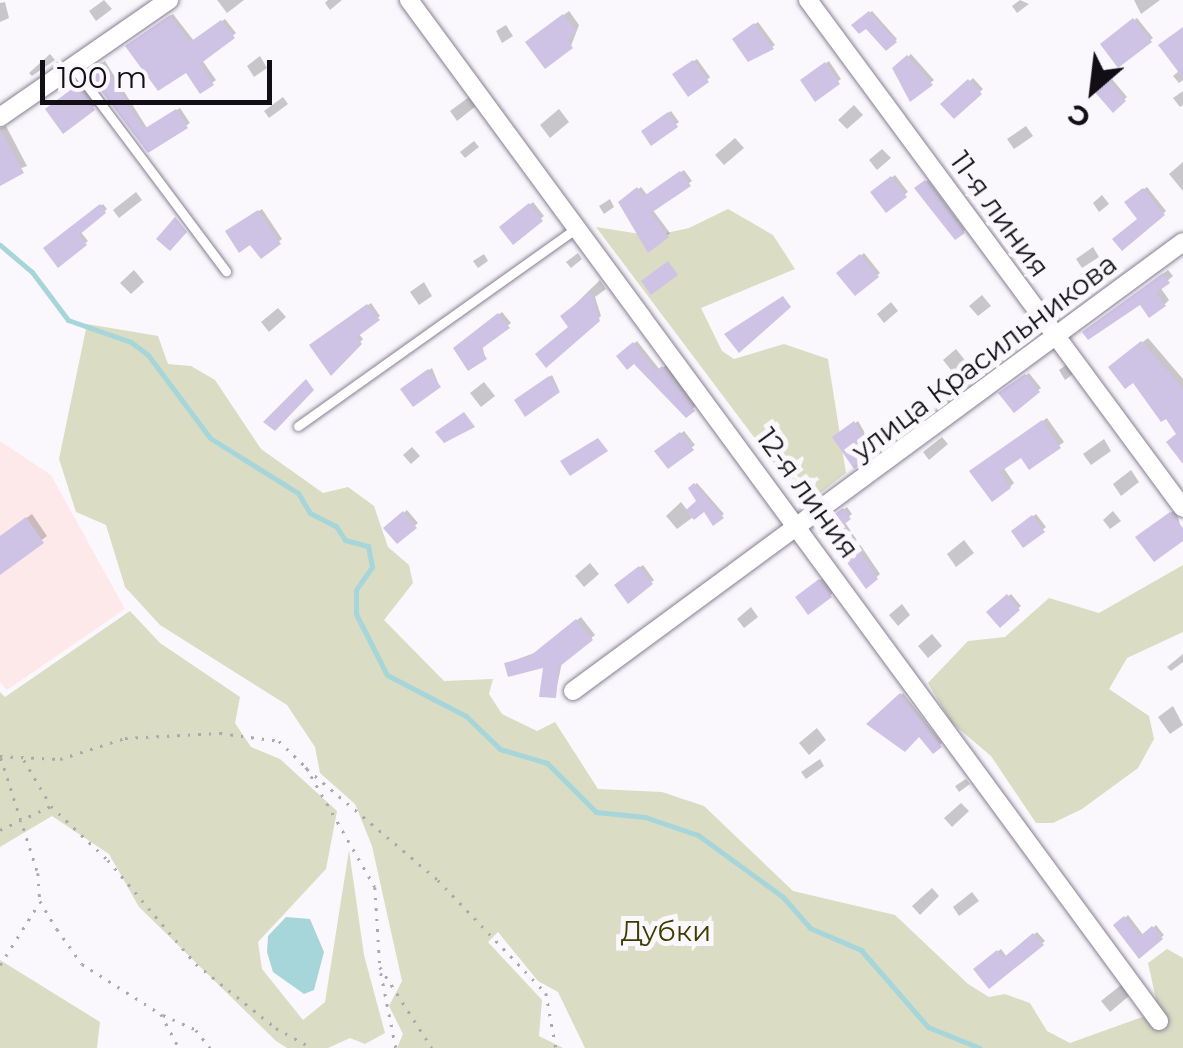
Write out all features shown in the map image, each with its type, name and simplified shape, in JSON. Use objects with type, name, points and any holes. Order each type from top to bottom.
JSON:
[{"type":"street","points":[[0,117],[169,0]]},
{"type":"street","name":"12-я линия","points":[[409,0],[1159,1021]]},
{"type":"street","name":"11-я линия","points":[[808,0],[1183,508]]},
{"type":"street","name":"улица Красильникова","points":[[573,691],[800,529],[1183,242]]},
{"type":"lane","points":[[74,68],[226,271]]},
{"type":"lane","points":[[298,426],[577,228]]},
{"type":"path","points":[[210,1048],[196,1030],[161,1014],[82,964],[40,902],[23,820],[0,756],[60,759],[124,738],[220,734],[279,741],[438,880],[546,993],[555,1046]]},
{"type":"path","points":[[22,757],[51,806],[108,860],[196,964],[276,1028],[312,1048]]},
{"type":"path","points":[[306,767],[375,887],[380,967],[396,1048]]},
{"type":"path","points":[[0,830],[51,806]]},
{"type":"path","points":[[0,965],[40,902]]},
{"type":"path","points":[[380,967],[432,1048]]},
{"type":"path","points":[[161,1014],[179,1048]]},
{"type":"shaded area","points":[[0,441],[51,475],[125,609],[7,690],[0,682]]},
{"type":"green space","points":[[728,209],[773,235],[795,269],[701,308],[722,351],[734,359],[784,344],[828,359],[846,473],[805,505],[596,227],[653,236],[689,228]]},
{"type":"green space","name":"Дубки","points":[[87,324],[158,336],[168,364],[191,366],[215,380],[261,449],[323,493],[348,487],[374,506],[388,547],[409,565],[413,583],[384,620],[444,681],[493,679],[489,694],[502,714],[537,731],[555,722],[598,789],[662,792],[704,806],[793,891],[895,915],[968,984],[989,997],[1005,994],[1030,1003],[1047,1031],[1070,1043],[1145,1016],[1156,999],[1148,963],[1167,949],[1183,958],[1183,1048],[585,1048],[558,992],[538,981],[498,932],[488,942],[542,1000],[539,1036],[563,1048],[397,1048],[403,1034],[389,1006],[402,981],[372,846],[355,804],[320,773],[315,747],[287,705],[160,625],[125,587],[106,525],[76,512],[59,459]]},
{"type":"green space","points":[[1183,565],[1183,632],[1127,658],[1109,689],[1149,716],[1154,739],[1138,768],[1082,809],[1053,823],[1036,823],[991,756],[951,722],[928,683],[968,641],[1005,637],[1049,598],[1099,613]]},
{"type":"green space","points":[[130,611],[160,643],[240,697],[235,723],[251,747],[280,759],[337,811],[326,869],[258,942],[262,969],[303,1020],[325,1002],[349,850],[364,955],[385,1033],[365,1044],[350,1038],[328,1048],[287,1048],[139,907],[109,854],[52,816],[0,847],[0,692],[5,697]]},
{"type":"green space","points":[[0,960],[100,1022],[97,1048],[0,1048]]},
{"type":"water","points":[[286,917],[310,919],[324,952],[314,990],[304,994],[273,972],[267,952],[268,936]]},
{"type":"building","points":[[869,11],[897,42],[886,51],[866,29],[859,34],[851,25]]},
{"type":"building","points":[[563,14],[576,31],[568,41],[573,48],[545,69],[525,42]]},
{"type":"building","points":[[170,15],[190,42],[221,20],[235,38],[200,64],[214,85],[200,94],[186,73],[158,91],[125,46]]},
{"type":"building","points":[[1133,18],[1152,42],[1118,68],[1100,44]]},
{"type":"building","points":[[754,23],[774,49],[748,62],[732,39]]},
{"type":"building","points":[[1183,27],[1183,78],[1158,45]]},
{"type":"building","points":[[907,55],[933,85],[910,102],[892,68]]},
{"type":"building","points":[[693,60],[709,82],[688,97],[672,74]]},
{"type":"building","points":[[102,62],[144,129],[176,109],[188,128],[148,153],[87,72]]},
{"type":"building","points":[[825,62],[840,84],[815,102],[800,80]]},
{"type":"building","points":[[968,79],[982,94],[954,119],[940,104]]},
{"type":"building","points":[[1108,79],[1126,101],[1113,113],[1094,91]]},
{"type":"building","points":[[77,85],[95,110],[63,134],[45,109]]},
{"type":"building","points":[[668,112],[678,127],[651,146],[641,131]]},
{"type":"building","points":[[0,129],[24,173],[0,186]]},
{"type":"building","points":[[680,171],[691,186],[651,213],[669,237],[648,253],[618,202],[637,187],[644,196]]},
{"type":"building","points":[[891,176],[907,197],[886,213],[870,192]]},
{"type":"building","points":[[925,180],[965,233],[955,240],[914,188]]},
{"type":"building","points":[[1143,188],[1165,215],[1122,251],[1112,239],[1137,219],[1124,202]]},
{"type":"building","points":[[529,203],[543,221],[513,245],[499,227]]},
{"type":"building","points":[[100,204],[106,213],[79,235],[87,245],[58,268],[43,248]]},
{"type":"building","points":[[258,210],[281,244],[261,259],[250,245],[239,253],[225,231]]},
{"type":"building","points":[[175,217],[187,232],[170,251],[156,239]]},
{"type":"building","points":[[860,254],[879,277],[855,296],[836,273]]},
{"type":"building","points":[[668,261],[678,275],[651,295],[641,281]]},
{"type":"building","points":[[1163,273],[1170,283],[1156,293],[1166,306],[1149,318],[1140,305],[1088,340],[1082,332]]},
{"type":"building","points":[[591,292],[600,321],[546,368],[535,354],[568,327],[560,316]]},
{"type":"building","points":[[783,296],[791,307],[739,353],[724,334]]},
{"type":"building","points":[[367,304],[380,320],[357,337],[362,344],[331,376],[309,345]]},
{"type":"building","points":[[498,313],[510,328],[481,349],[487,359],[468,371],[453,348]]},
{"type":"building","points":[[1141,341],[1183,388],[1183,464],[1166,442],[1176,434],[1166,419],[1161,422],[1133,383],[1125,389],[1108,367]]},
{"type":"building","points":[[633,342],[656,371],[662,366],[695,411],[686,418],[634,364],[627,370],[616,356]]},
{"type":"building","points":[[428,369],[441,387],[413,407],[400,389]]},
{"type":"building","points":[[1025,374],[1040,392],[1014,413],[998,393]]},
{"type":"building","points":[[549,376],[560,392],[525,417],[514,400]]},
{"type":"building","points":[[306,379],[314,390],[275,431],[263,422]]},
{"type":"building","points":[[464,412],[475,427],[444,443],[435,432]]},
{"type":"building","points":[[1042,420],[1061,448],[1029,470],[1021,458],[1000,472],[1011,488],[992,502],[969,471]]},
{"type":"building","points":[[854,421],[874,454],[854,469],[832,437]]},
{"type":"building","points":[[680,432],[694,450],[668,469],[654,451]]},
{"type":"building","points":[[598,438],[608,451],[570,476],[560,461]]},
{"type":"building","points":[[694,483],[724,518],[713,526],[704,512],[694,520],[686,510],[696,501],[688,488]]},
{"type":"building","points":[[843,508],[851,519],[843,525],[878,579],[866,589],[820,525]]},
{"type":"building","points":[[403,511],[417,528],[397,544],[383,528]]},
{"type":"building","points":[[1170,512],[1183,528],[1183,541],[1154,562],[1135,537]]},
{"type":"building","points":[[1032,515],[1045,532],[1023,548],[1011,531]]},
{"type":"building","points":[[26,517],[44,543],[0,575],[0,536]]},
{"type":"building","points":[[639,566],[653,584],[628,604],[614,585]]},
{"type":"building","points":[[819,579],[832,597],[808,615],[795,597]]},
{"type":"building","points":[[1007,594],[1020,610],[1000,628],[986,612]]},
{"type":"building","points":[[576,619],[593,640],[559,667],[556,698],[539,697],[543,668],[508,677],[504,663],[530,656]]},
{"type":"building","points":[[900,693],[942,747],[933,754],[919,737],[905,752],[866,724]]},
{"type":"building","points":[[1124,916],[1140,936],[1152,926],[1163,939],[1139,959],[1113,925]]},
{"type":"building","points":[[1033,933],[1044,945],[989,989],[973,969],[997,950],[1003,958]]},
{"type":"waterway","points":[[0,245],[32,272],[68,320],[131,342],[148,355],[210,438],[298,493],[310,513],[336,526],[345,540],[368,546],[372,567],[356,590],[356,614],[387,675],[466,716],[500,749],[547,763],[596,812],[645,817],[698,835],[783,897],[810,928],[861,950],[928,1027],[980,1048]]}]
